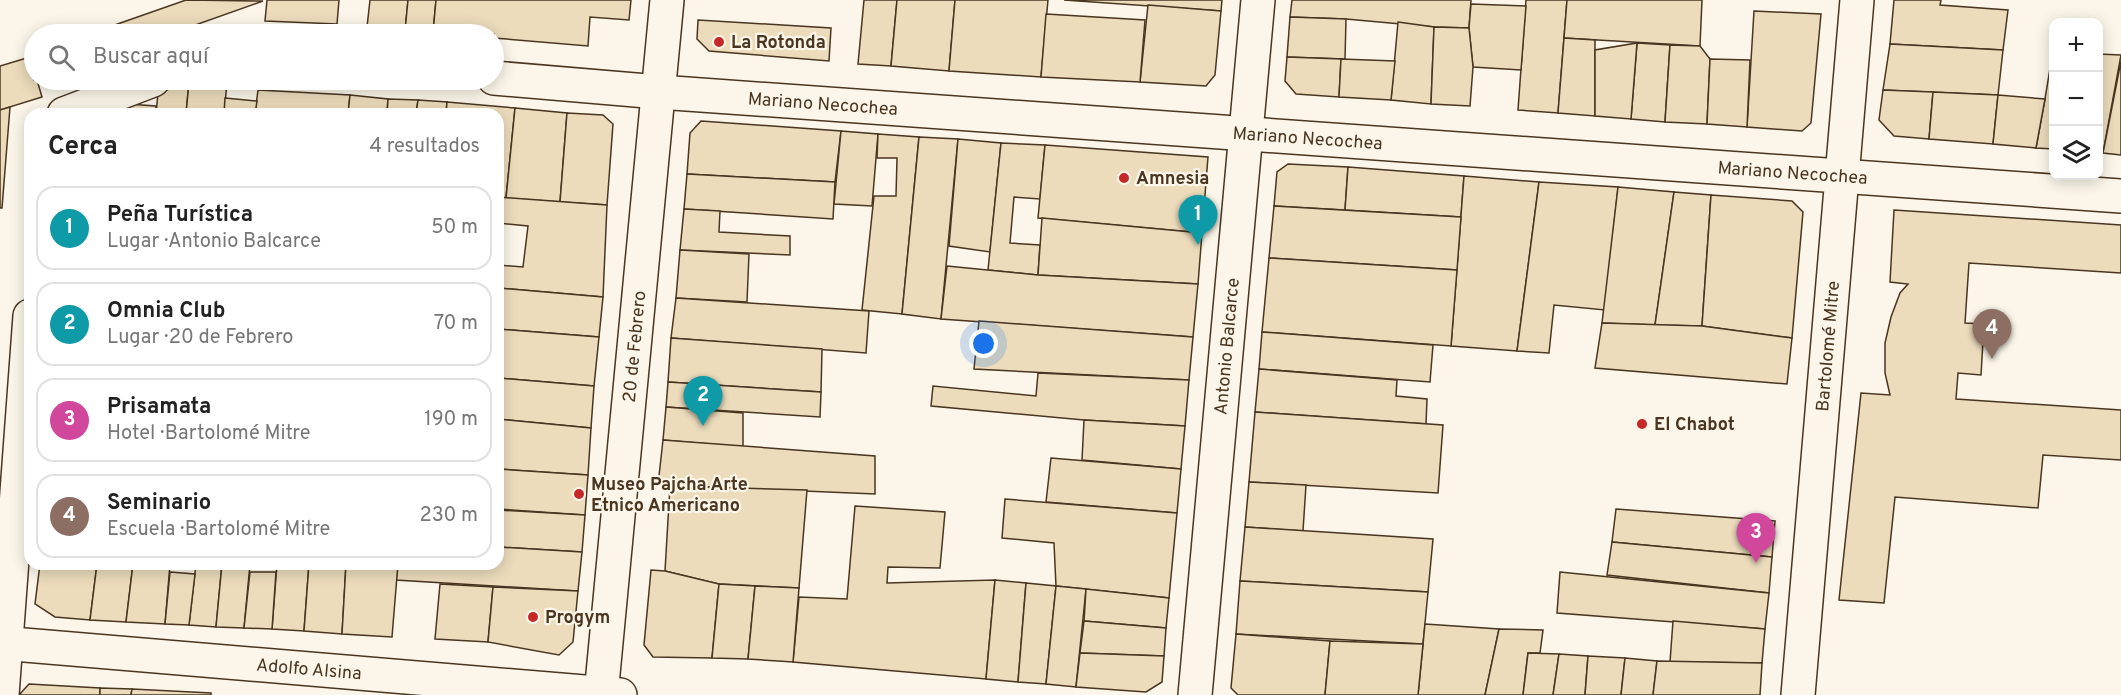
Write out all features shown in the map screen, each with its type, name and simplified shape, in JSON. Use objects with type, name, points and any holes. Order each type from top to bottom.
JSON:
[{"type":"street","name":"20 de Febrero","points":[[607,695],[667,0]]},
{"type":"street","name":"Antonio Balcarce","points":[[1195,695],[1257,0]]},
{"type":"street","name":"Bartolomé Mitre","points":[[1798,695],[1857,0]]},
{"type":"street","name":"Mariano Necochea","points":[[504,79],[659,92],[2121,196]]},
{"type":"street","points":[[80,108],[127,90]]},
{"type":"street","points":[[2,695],[3,643],[24,389]]},
{"type":"street","name":"Adolfo Alsina","points":[[3,643],[607,695]]},
{"type":"building","points":[[186,0],[263,1],[198,24],[118,24]]},
{"type":"building","points":[[267,0],[339,0],[337,24],[265,21]]},
{"type":"building","points":[[370,0],[408,0],[406,24],[367,24]]},
{"type":"building","points":[[408,0],[436,0],[434,24],[406,24]]},
{"type":"building","points":[[436,0],[631,0],[629,20],[590,17],[588,46],[504,39],[504,24],[434,24]]},
{"type":"building","points":[[864,0],[897,0],[891,66],[858,64]]},
{"type":"building","points":[[897,0],[955,0],[949,71],[891,66]]},
{"type":"building","points":[[955,0],[1048,0],[1041,77],[949,71]]},
{"type":"building","points":[[1064,0],[1222,0],[1221,11]]},
{"type":"building","points":[[1292,0],[1471,0],[1469,28],[1290,17]]},
{"type":"building","points":[[1526,0],[1567,0],[1558,113],[1518,110]]},
{"type":"building","points":[[1567,0],[1702,0],[1700,46],[1564,38]]},
{"type":"building","points":[[1894,0],[1941,0],[1940,5],[2008,10],[2003,50],[1890,44]]},
{"type":"building","points":[[1471,4],[1526,6],[1521,70],[1473,67],[1469,28]]},
{"type":"building","points":[[1148,5],[1221,11],[1215,75],[1206,86],[1140,82]]},
{"type":"building","points":[[1754,11],[1821,14],[1811,123],[1802,131],[1747,127]]},
{"type":"building","points":[[1046,14],[1145,20],[1140,82],[1041,77]]},
{"type":"building","points":[[1290,17],[1346,19],[1345,59],[1287,57]]},
{"type":"building","points":[[698,20],[831,28],[829,61],[709,51],[697,39]]},
{"type":"building","points":[[1398,22],[1434,27],[1431,104],[1391,100]]},
{"type":"building","points":[[1434,27],[1469,28],[1473,67],[1470,106],[1431,104]]},
{"type":"building","points":[[1564,38],[1595,40],[1595,116],[1558,113]]},
{"type":"building","points":[[1637,43],[1670,45],[1665,122],[1631,119]]},
{"type":"building","points":[[1637,43],[1631,119],[1595,116],[1595,50]]},
{"type":"building","points":[[1890,44],[2003,50],[1998,95],[1883,90]]},
{"type":"building","points":[[1670,45],[1700,46],[1710,59],[1707,124],[1665,122]]},
{"type":"building","points":[[2103,54],[2121,55],[2103,153]]},
{"type":"building","points":[[1287,57],[1341,59],[1339,97],[1296,94],[1285,81]]},
{"type":"building","points":[[24,59],[24,90],[40,90],[42,97],[0,110],[0,66]]},
{"type":"building","points":[[1341,59],[1395,61],[1391,100],[1339,97]]},
{"type":"building","points":[[1710,59],[1750,60],[1747,127],[1707,124]]},
{"type":"building","points":[[2121,61],[2121,155],[2103,153]]},
{"type":"building","points":[[2049,74],[2049,149],[2036,148]]},
{"type":"building","points":[[166,90],[188,90],[187,108],[157,108],[158,93]]},
{"type":"building","points":[[188,90],[226,90],[225,108],[187,108]]},
{"type":"building","points":[[258,90],[350,95],[349,108],[256,108]]},
{"type":"building","points":[[1883,90],[1933,92],[1929,139],[1894,136],[1879,120]]},
{"type":"building","points":[[1933,92],[1998,95],[1993,144],[1929,139]]},
{"type":"building","points":[[350,95],[388,99],[387,108],[349,108]]},
{"type":"building","points":[[1998,95],[2045,99],[2036,148],[1993,144]]},
{"type":"building","points":[[225,98],[257,101],[256,108],[224,108]]},
{"type":"building","points":[[388,99],[418,100],[417,108],[387,108]]},
{"type":"building","points":[[418,100],[447,102],[446,108],[417,108]]},
{"type":"building","points":[[447,102],[515,108],[506,198],[504,198],[504,108],[446,108]]},
{"type":"building","points":[[127,104],[156,106],[156,108],[127,108]]},
{"type":"building","points":[[10,107],[2,208],[0,208],[0,110]]},
{"type":"building","points":[[515,108],[567,113],[560,202],[506,198]]},
{"type":"building","points":[[567,113],[603,115],[613,124],[607,205],[560,202]]},
{"type":"building","points":[[701,121],[841,131],[835,182],[687,174],[690,133]]},
{"type":"building","points":[[841,131],[878,134],[872,206],[834,204]]},
{"type":"building","points":[[878,134],[919,137],[902,314],[862,310],[874,196],[896,196],[897,158],[877,158]]},
{"type":"building","points":[[919,137],[958,139],[941,319],[902,314]]},
{"type":"building","points":[[958,139],[1001,143],[990,252],[949,246]]},
{"type":"building","points":[[1001,143],[1045,145],[1040,199],[1014,197],[1010,243],[1040,245],[1038,275],[988,270]]},
{"type":"building","name":"Amnesia","points":[[1045,145],[1208,157],[1202,233],[1038,218]]},
{"type":"building","points":[[1288,164],[1348,167],[1345,210],[1274,206],[1277,172]]},
{"type":"building","points":[[1348,167],[1464,176],[1461,217],[1345,210]]},
{"type":"building","points":[[687,174],[835,182],[833,219],[684,209]]},
{"type":"building","points":[[1464,176],[1539,182],[1517,351],[1451,346]]},
{"type":"building","points":[[1539,182],[1618,187],[1605,310],[1554,305],[1549,353],[1517,351]]},
{"type":"building","points":[[1618,187],[1674,192],[1655,325],[1602,323]]},
{"type":"building","points":[[1674,192],[1711,195],[1702,326],[1655,325]]},
{"type":"building","points":[[1711,195],[1792,201],[1803,212],[1792,338],[1702,326]]},
{"type":"building","points":[[504,197],[607,205],[603,297],[504,289],[504,265],[523,267],[528,226],[504,224]]},
{"type":"building","points":[[1274,206],[1461,217],[1457,270],[1269,258]]},
{"type":"building","points":[[684,209],[720,211],[719,232],[790,236],[790,255],[680,250]]},
{"type":"building","points":[[1894,210],[2121,225],[2121,273],[1969,263],[1965,323],[1984,324],[1981,375],[1958,373],[1956,399],[2121,410],[2121,460],[2043,455],[2038,508],[1895,497],[1884,603],[1839,600],[1861,393],[1890,395],[1885,373],[1885,343],[1900,293],[1908,284],[1890,282]]},
{"type":"building","points":[[1042,218],[1202,233],[1198,284],[1038,275]]},
{"type":"building","points":[[680,250],[749,254],[747,302],[676,298]]},
{"type":"building","points":[[1269,258],[1457,270],[1451,346],[1262,332]]},
{"type":"building","points":[[947,266],[1038,275],[1198,284],[1193,337],[941,319]]},
{"type":"building","points":[[504,289],[603,297],[599,337],[504,329]]},
{"type":"building","points":[[676,298],[869,311],[866,353],[671,338]]},
{"type":"building","points":[[979,321],[1193,337],[1189,380],[974,369]]},
{"type":"building","points":[[1602,323],[1702,326],[1792,338],[1787,384],[1595,368]]},
{"type":"building","points":[[504,329],[599,337],[594,386],[504,378]]},
{"type":"building","points":[[1262,332],[1433,345],[1430,382],[1259,369]]},
{"type":"building","points":[[671,338],[822,349],[821,392],[668,382]]},
{"type":"building","points":[[1259,369],[1397,380],[1396,396],[1427,399],[1426,424],[1255,412]]},
{"type":"building","points":[[1038,373],[1189,380],[1185,426],[1084,420],[931,406],[933,386],[1036,396]]},
{"type":"building","points":[[504,378],[594,386],[591,428],[504,420]]},
{"type":"building","points":[[668,382],[821,392],[820,417],[666,407]]},
{"type":"building","points":[[666,407],[743,413],[743,447],[663,440]]},
{"type":"building","points":[[1255,412],[1443,425],[1438,493],[1249,482]]},
{"type":"building","points":[[504,420],[591,428],[588,475],[504,469]]},
{"type":"building","points":[[1084,420],[1185,426],[1181,469],[1082,460]]},
{"type":"building","points":[[663,440],[875,456],[875,494],[658,485]]},
{"type":"building","points":[[1051,458],[1181,469],[1177,513],[1046,502]]},
{"type":"building","points":[[504,469],[588,475],[585,515],[504,509]]},
{"type":"building","points":[[1249,482],[1306,485],[1303,531],[1245,527]]},
{"type":"building","points":[[670,486],[807,490],[799,588],[719,584],[665,571]]},
{"type":"building","points":[[1005,499],[1177,513],[1169,598],[1056,586],[1054,543],[1002,538]]},
{"type":"building","points":[[855,506],[945,512],[940,568],[888,567],[887,583],[995,580],[986,679],[793,662],[799,597],[847,599]]},
{"type":"building","points":[[1616,509],[1775,521],[1772,557],[1612,542]]},
{"type":"building","points":[[504,510],[585,515],[582,552],[504,547]]},
{"type":"building","points":[[1245,527],[1433,539],[1428,592],[1240,581]]},
{"type":"building","points":[[1612,542],[1772,557],[1769,593],[1607,575]]},
{"type":"building","points":[[504,547],[582,552],[578,591],[396,580],[397,570],[504,570]]},
{"type":"building","points":[[39,570],[96,570],[90,620],[55,617],[35,604]]},
{"type":"building","points":[[96,570],[132,570],[126,622],[90,620]]},
{"type":"building","points":[[132,570],[170,570],[165,624],[126,622]]},
{"type":"building","points":[[195,570],[221,570],[216,627],[189,625]]},
{"type":"building","points":[[221,570],[249,570],[244,628],[216,627]]},
{"type":"building","points":[[277,570],[309,570],[304,631],[272,629]]},
{"type":"building","points":[[309,570],[346,570],[342,634],[304,631]]},
{"type":"building","points":[[346,570],[398,570],[392,637],[342,634]]},
{"type":"building","points":[[651,570],[665,571],[719,584],[712,658],[653,657],[644,645]]},
{"type":"building","points":[[170,572],[195,574],[189,625],[165,624]]},
{"type":"building","points":[[250,572],[276,572],[272,629],[244,628]]},
{"type":"building","points":[[1560,572],[1769,593],[1765,629],[1557,613]]},
{"type":"building","points":[[995,580],[1026,583],[1018,682],[986,679]]},
{"type":"building","points":[[1240,581],[1428,592],[1423,644],[1236,634]]},
{"type":"building","points":[[1026,583],[1056,586],[1046,684],[1018,682]]},
{"type":"building","points":[[440,584],[493,587],[488,642],[435,639]]},
{"type":"building","points":[[719,584],[755,586],[748,659],[712,658]]},
{"type":"building","points":[[755,586],[799,588],[793,662],[748,659]]},
{"type":"building","points":[[1056,586],[1086,589],[1076,687],[1046,684]]},
{"type":"building","name":"Progym","points":[[493,587],[578,591],[573,642],[559,655],[488,642]]},
{"type":"building","points":[[1086,589],[1169,598],[1166,628],[1084,621]]},
{"type":"building","points":[[1084,621],[1166,628],[1164,656],[1080,653]]},
{"type":"building","points":[[1673,621],[1765,629],[1762,663],[1670,662]]},
{"type":"building","points":[[1425,624],[1499,629],[1485,695],[1418,695]]},
{"type":"building","points":[[1499,629],[1543,630],[1540,653],[1528,653],[1523,695],[1485,695]]},
{"type":"building","points":[[1236,634],[1330,641],[1325,695],[1238,695],[1231,688]]},
{"type":"building","points":[[1330,641],[1423,644],[1418,695],[1325,695]]},
{"type":"building","points":[[1080,653],[1164,656],[1162,682],[1146,692],[1076,687]]},
{"type":"building","points":[[1528,653],[1559,654],[1553,695],[1523,695]]},
{"type":"building","points":[[1559,654],[1588,656],[1585,695],[1553,695]]},
{"type":"building","points":[[1588,656],[1625,658],[1621,695],[1585,695]]},
{"type":"building","points":[[1625,658],[1657,661],[1653,695],[1621,695]]},
{"type":"building","points":[[1657,661],[1762,663],[1760,695],[1653,695]]},
{"type":"building","points":[[29,684],[100,688],[100,695],[19,695]]},
{"type":"building","points":[[100,688],[132,689],[131,695],[100,695]]},
{"type":"building","points":[[132,689],[211,693],[211,695],[131,695]]},
{"type":"place","name":"La Rotonda","points":[[719,42]]},
{"type":"place","name":"Amnesia","points":[[1124,178]]},
{"type":"place","name":"Peña Turística","points":[[1198,245]]},
{"type":"place","name":"Seminario","points":[[1992,359]]},
{"type":"place","name":"El Chabot","points":[[1642,424]]},
{"type":"place","name":"Omnia Club","points":[[703,426]]},
{"type":"place","name":"Museo Pajcha Arte Etnico Americano","points":[[579,494]]},
{"type":"place","name":"Prisamata","points":[[1756,563]]},
{"type":"place","name":"Progym","points":[[533,617]]}]
